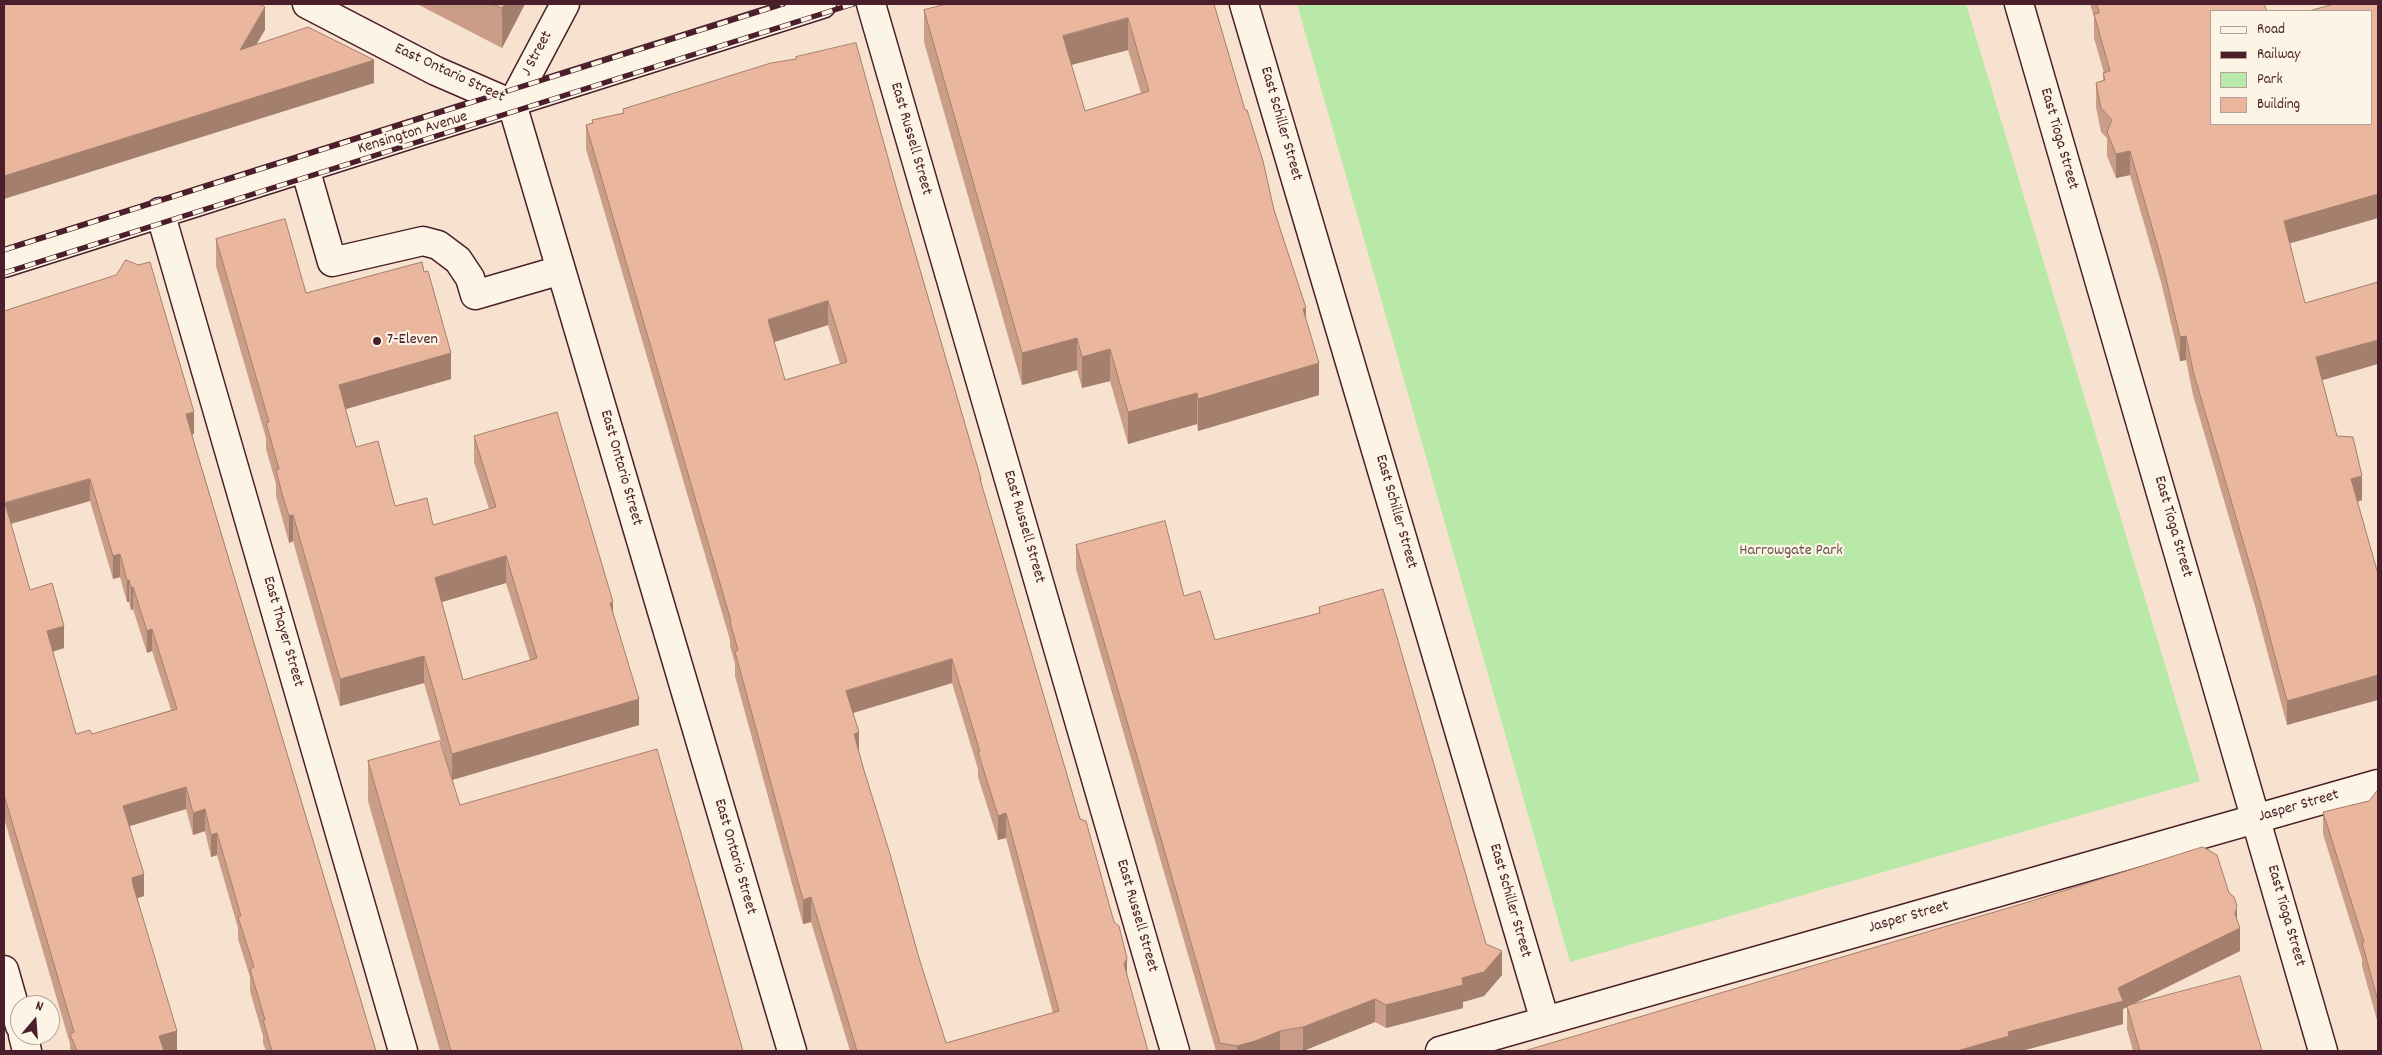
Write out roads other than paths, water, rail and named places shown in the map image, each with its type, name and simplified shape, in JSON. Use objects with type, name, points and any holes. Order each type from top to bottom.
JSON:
[{"type":"street","name":"East Ontario Street","points":[[307,4],[436,71],[512,104],[792,1051]]},
{"type":"street","name":"J Street","points":[[512,104],[564,4]]},
{"type":"street","name":"Kensington Avenue","points":[[4,263],[160,212],[512,104],[822,4]]},
{"type":"street","name":"East Russell Street","points":[[871,4],[1176,1051]]},
{"type":"street","name":"East Schiller Street","points":[[1244,4],[1545,1021]]},
{"type":"street","name":"East Tioga Street","points":[[2019,4],[2323,1051]]},
{"type":"street","points":[[305,168],[332,262],[423,241],[438,245],[458,260],[470,278],[475,295],[561,270]]},
{"type":"street","name":"East Thayer Street","points":[[160,212],[403,1051]]},
{"type":"street","name":"Jasper Street","points":[[1440,1051],[2378,784]]},
{"type":"street","points":[[4,970],[11,995]]},
{"type":"railway","points":[[4,250],[783,4]]},
{"type":"railway","points":[[4,273],[853,4]]},
{"type":"place","name":"7-Eleven","points":[[377,341]]},
{"type":"park label","name":"Harrowgate Park","points":[[1791,552]]}]
